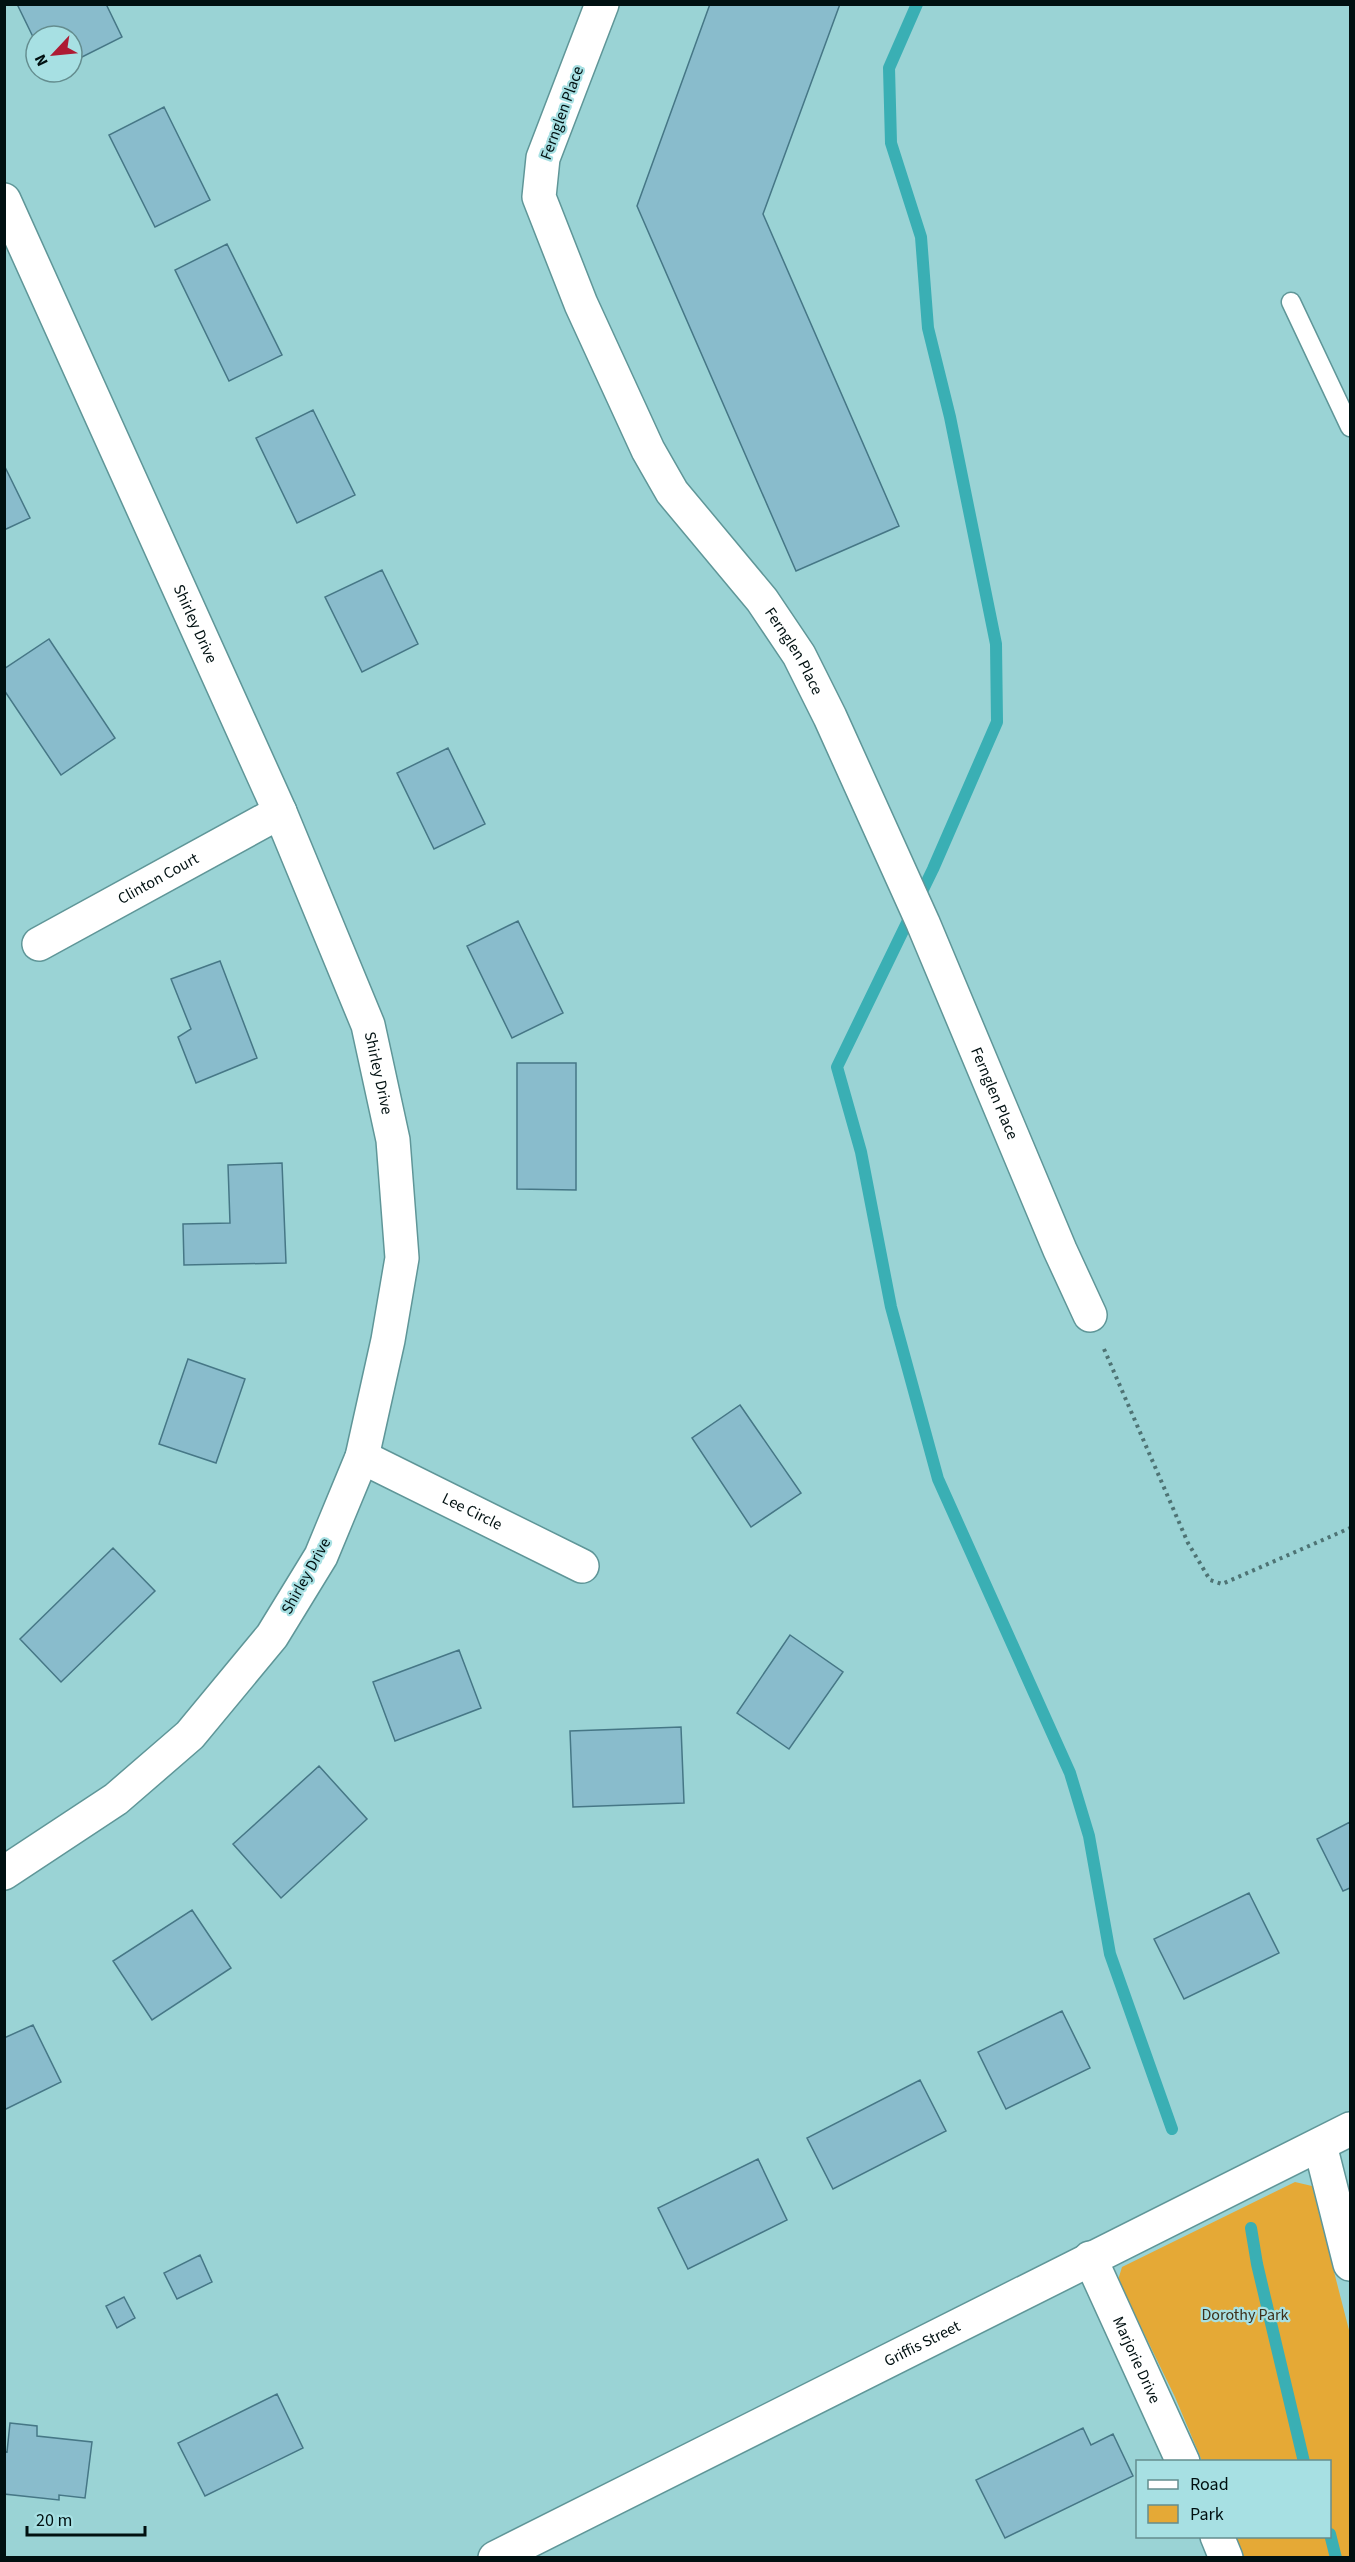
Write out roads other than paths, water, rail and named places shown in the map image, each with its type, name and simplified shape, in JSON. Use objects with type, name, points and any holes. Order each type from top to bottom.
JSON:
[{"type":"street","name":"Fernglen Place","points":[[602,4],[543,158],[539,197],[581,304],[648,450],[672,492],[762,600],[799,655],[825,706],[924,922],[1060,1250],[1090,1315]]},
{"type":"street","name":"Shirley Drive","points":[[7,210],[279,812],[368,1025],[393,1140],[402,1258],[388,1340],[362,1457],[321,1556],[272,1636],[190,1735],[116,1799],[8,1864]]},
{"type":"street","name":"Clinton Court","points":[[39,944],[279,812]]},
{"type":"street","name":"Lee Circle","points":[[362,1457],[582,1566]]},
{"type":"street","name":"Griffis Street","points":[[495,2558],[1350,2129]]},
{"type":"street","points":[[1320,2145],[1350,2264]]},
{"type":"street","name":"Marjorie Drive","points":[[1090,2258],[1182,2460]]},
{"type":"street","points":[[1218,2538],[1226,2558]]},
{"type":"lane","points":[[1291,302],[1350,427]]},
{"type":"waterway","points":[[917,4],[889,68],[891,143],[921,237],[928,328],[950,417],[996,644],[997,722],[933,869],[837,1067],[861,1152],[891,1307],[938,1479],[1070,1773],[1089,1836],[1110,1954],[1172,2129]]},
{"type":"waterway","points":[[1251,2228],[1257,2264],[1304,2460]]},
{"type":"waterway","points":[[1331,2538],[1336,2558]]},
{"type":"park label","name":"Dorothy Park","points":[[1245,2315]]}]
